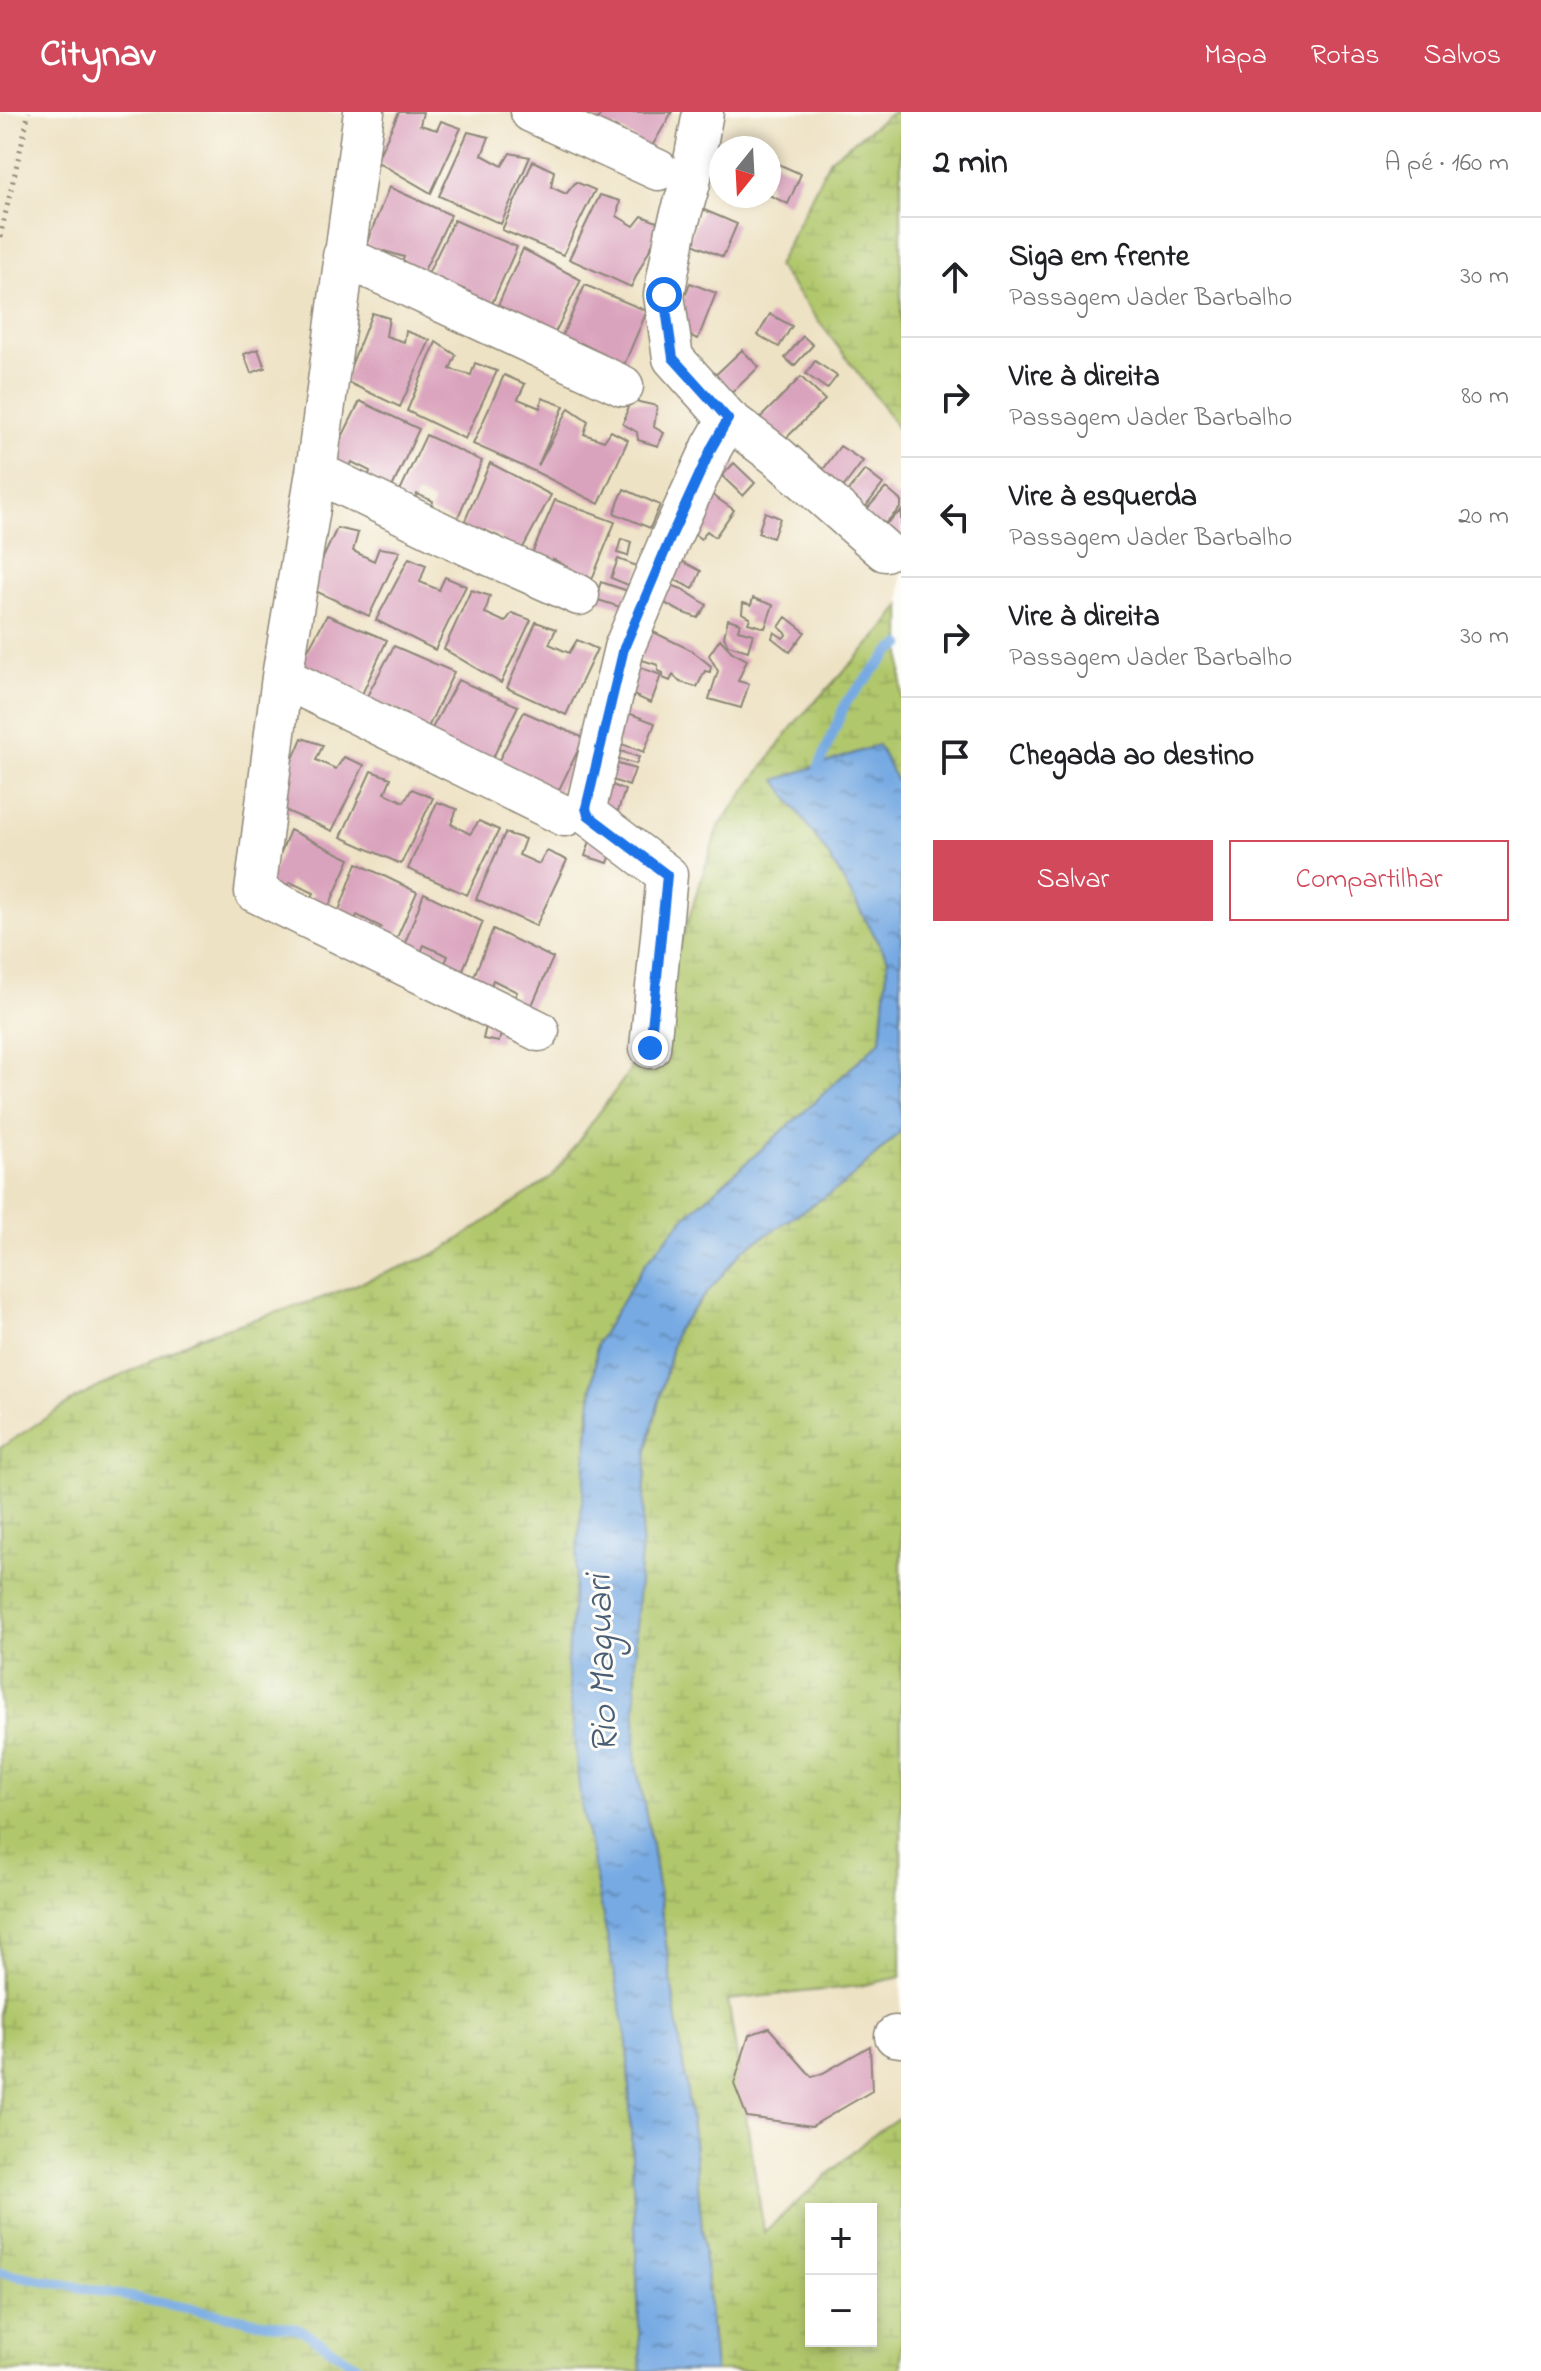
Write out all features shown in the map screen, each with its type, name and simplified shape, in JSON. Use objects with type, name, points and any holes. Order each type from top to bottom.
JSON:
[{"type":"street","points":[[364,112],[316,472],[282,677],[255,892],[539,1031]]},
{"type":"street","points":[[531,112],[658,170]]},
{"type":"street","points":[[703,112],[664,295],[673,358],[728,419],[777,456],[885,551]]},
{"type":"street","points":[[343,256],[623,386]]},
{"type":"street","points":[[650,1048],[667,875],[588,815],[586,808],[624,648],[670,539],[728,419]]},
{"type":"street","points":[[316,472],[579,595]]},
{"type":"street","points":[[282,677],[565,816]]},
{"type":"path","points":[[0,237],[29,112]]},
{"type":"green space","points":[[893,112],[901,112],[901,435],[885,409],[777,266],[830,159]]},
{"type":"green space","points":[[901,605],[901,789],[877,746],[777,780],[831,859],[888,959],[881,1040],[686,1216],[646,1262],[597,1343],[588,1423],[580,1797],[627,2039],[641,2371],[0,2371],[0,1448],[75,1399],[198,1337],[319,1299],[440,1252],[552,1177],[629,1072],[678,951],[718,828],[795,723],[882,631]]},
{"type":"green space","points":[[901,1131],[901,1977],[859,1986],[728,2000],[764,2232],[871,2136],[901,2116],[901,2371],[715,2371],[694,2141],[652,1845],[635,1758],[636,1630],[647,1450],[676,1330],[743,1250],[846,1183]]},
{"type":"water","points":[[878,745],[901,789],[901,1131],[846,1183],[743,1250],[676,1330],[647,1450],[636,1630],[635,1758],[652,1845],[694,2141],[715,2371],[641,2371],[627,2039],[580,1797],[567,1665],[597,1343],[646,1262],[686,1216],[881,1040],[888,959],[831,859],[776,780]]},
{"type":"building","points":[[399,112],[423,112],[420,125],[437,130],[441,121],[461,128],[431,193],[376,161]]},
{"type":"building","points":[[602,112],[672,112],[645,158],[637,140],[615,127],[607,141],[590,132]]},
{"type":"building","points":[[468,132],[489,137],[482,155],[502,166],[510,153],[530,157],[501,224],[439,196]]},
{"type":"building","points":[[533,161],[554,171],[551,187],[566,194],[576,182],[595,190],[563,255],[502,230]]},
{"type":"building","points":[[781,165],[801,174],[788,204],[781,201]]},
{"type":"building","points":[[389,187],[451,215],[419,281],[398,276],[404,257],[384,251],[378,261],[362,255]]},
{"type":"building","points":[[600,195],[620,201],[617,216],[634,226],[642,216],[662,224],[631,287],[569,259]]},
{"type":"building","points":[[702,209],[737,224],[723,257],[688,242]]},
{"type":"building","points":[[454,220],[517,247],[487,315],[463,305],[470,292],[446,282],[423,284]]},
{"type":"building","points":[[523,249],[581,280],[549,345],[529,335],[535,322],[516,316],[492,319]]},
{"type":"building","points":[[690,283],[716,293],[698,339],[672,329]]},
{"type":"building","points":[[585,285],[647,311],[618,379],[599,371],[605,355],[581,343],[575,355],[556,349]]},
{"type":"building","points":[[372,313],[389,318],[386,336],[404,342],[406,331],[430,340],[400,407],[345,381]]},
{"type":"building","points":[[770,314],[792,326],[779,347],[758,335]]},
{"type":"building","points":[[803,336],[813,345],[794,366],[785,358]]},
{"type":"building","points":[[436,342],[456,355],[450,369],[471,375],[475,363],[497,371],[465,439],[407,411]]},
{"type":"building","points":[[258,349],[265,368],[251,373],[244,354]]},
{"type":"building","points":[[742,350],[759,367],[726,398],[709,381]]},
{"type":"building","points":[[815,361],[837,376],[827,389],[806,374]]},
{"type":"building","points":[[504,375],[525,384],[518,399],[540,408],[542,398],[564,406],[538,466],[569,408],[588,421],[584,434],[604,441],[611,431],[628,440],[599,504],[473,444]]},
{"type":"building","points":[[801,377],[825,400],[781,443],[758,420]]},
{"type":"building","points":[[630,400],[657,406],[654,427],[664,433],[658,446],[638,440],[637,432],[623,424]]},
{"type":"building","points":[[360,401],[419,429],[389,494],[367,482],[370,471],[352,462],[346,475],[327,467]]},
{"type":"building","points":[[426,435],[482,461],[456,522],[431,512],[433,501],[417,494],[412,505],[397,497]]},
{"type":"building","points":[[840,446],[863,461],[842,489],[820,474]]},
{"type":"building","points":[[490,463],[551,495],[517,559],[497,552],[502,538],[484,530],[478,543],[460,532]]},
{"type":"building","points":[[734,463],[755,483],[743,496],[722,476]]},
{"type":"building","points":[[865,470],[883,484],[863,510],[845,495]]},
{"type":"building","points":[[886,488],[901,501],[901,507],[881,528],[901,511],[901,550],[864,512]]},
{"type":"building","points":[[624,489],[660,505],[650,528],[614,513]]},
{"type":"building","points":[[711,494],[734,510],[715,537],[707,531],[701,539],[687,529]]},
{"type":"building","points":[[555,500],[615,522],[588,589],[565,581],[569,568],[553,559],[549,572],[527,565]]},
{"type":"building","points":[[765,512],[780,518],[773,538],[758,533]]},
{"type":"building","points":[[337,528],[358,533],[353,551],[374,561],[379,548],[400,551],[369,616],[309,588]]},
{"type":"building","points":[[621,539],[631,542],[628,556],[617,553]]},
{"type":"building","points":[[409,558],[426,565],[420,582],[439,590],[445,577],[466,586],[435,650],[376,620]]},
{"type":"building","points":[[676,558],[701,571],[693,589],[667,576]]},
{"type":"building","points":[[618,559],[640,567],[633,587],[611,578]]},
{"type":"building","points":[[601,582],[628,591],[623,608],[595,599]]},
{"type":"building","points":[[668,584],[707,605],[698,618],[661,601]]},
{"type":"building","points":[[471,590],[490,596],[485,613],[505,622],[512,613],[531,620],[501,683],[444,649]]},
{"type":"building","points":[[753,598],[773,605],[765,628],[748,623],[750,618],[742,613],[743,603],[751,605]]},
{"type":"building","points":[[327,615],[387,640],[357,705],[293,677]]},
{"type":"building","points":[[786,617],[805,632],[790,652],[772,638],[774,632],[783,638],[787,634],[779,627]]},
{"type":"building","points":[[728,619],[740,623],[738,630],[753,634],[748,651],[728,645],[724,637]]},
{"type":"building","points":[[536,622],[556,629],[549,644],[569,653],[577,640],[597,649],[566,715],[507,688]]},
{"type":"building","points":[[647,629],[691,650],[711,666],[710,672],[705,671],[697,687],[680,682],[673,675],[670,681],[663,678],[658,665],[639,659]]},
{"type":"building","points":[[720,639],[732,652],[747,660],[738,681],[749,684],[741,708],[709,699],[718,671],[709,655]]},
{"type":"building","points":[[394,646],[454,672],[424,736],[404,729],[409,716],[388,706],[380,718],[360,709]]},
{"type":"building","points":[[630,664],[661,675],[651,703],[622,690]]},
{"type":"building","points":[[458,680],[518,706],[487,770],[424,743]]},
{"type":"building","points":[[620,710],[655,723],[644,752],[610,740]]},
{"type":"building","points":[[524,712],[584,738],[553,802],[491,775]]},
{"type":"building","points":[[302,738],[323,745],[316,760],[336,769],[344,757],[364,765],[332,831],[273,805]]},
{"type":"building","points":[[608,747],[639,757],[636,764],[616,758],[615,763],[635,769],[629,786],[599,775]]},
{"type":"building","points":[[371,771],[391,778],[385,793],[404,802],[412,789],[433,798],[401,864],[341,837]]},
{"type":"building","points":[[597,779],[625,790],[618,811],[589,802]]},
{"type":"building","points":[[437,802],[457,809],[451,824],[470,834],[479,821],[499,830],[467,895],[408,869]]},
{"type":"building","points":[[290,830],[350,859],[325,915],[307,909],[314,893],[290,882],[285,893],[267,887]]},
{"type":"building","points":[[593,832],[616,840],[608,863],[585,856]]},
{"type":"building","points":[[505,833],[525,839],[519,855],[539,864],[547,851],[567,860],[536,926],[476,899]]},
{"type":"building","points":[[357,863],[417,892],[392,949],[374,942],[381,927],[357,915],[352,927],[335,921]]},
{"type":"building","points":[[424,893],[483,922],[459,979],[441,972],[448,956],[424,945],[419,957],[402,951]]},
{"type":"building","points":[[493,929],[553,958],[528,1014],[510,1007],[517,992],[493,980],[489,992],[470,986]]},
{"type":"building","points":[[488,1018],[504,1022],[499,1042],[483,1039]]},
{"type":"building","points":[[769,2028],[812,2077],[870,2046],[872,2091],[812,2126],[747,2117],[734,2084],[749,2035]]},
{"type":"waterway","name":"Rio Maguari","points":[[821,774],[818,769],[846,702],[892,650],[901,645]]},
{"type":"waterway","points":[[0,2272],[302,2330],[364,2371]]},
{"type":"route","points":[[650,1048],[667,875],[588,815],[586,808],[624,648],[654,573],[728,419],[673,358],[664,295]]}]
